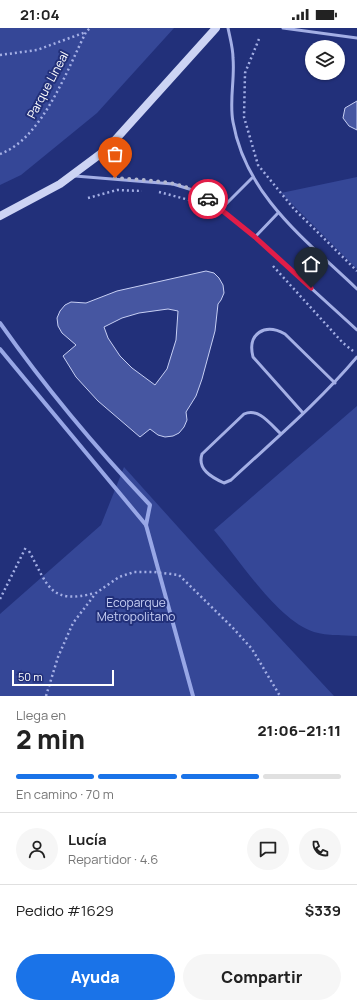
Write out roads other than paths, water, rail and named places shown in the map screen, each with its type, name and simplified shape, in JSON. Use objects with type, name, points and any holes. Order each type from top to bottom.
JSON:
[{"type":"main road","points":[[0,216],[73,176],[107,149],[216,28]]},
{"type":"lane","points":[[228,28],[234,59],[232,120],[237,143],[252,178],[278,213],[357,289]]},
{"type":"lane","points":[[282,28],[357,38]]},
{"type":"lane","points":[[73,176],[173,184],[200,192],[255,237],[357,330]]},
{"type":"lane","points":[[221,209],[252,178]]},
{"type":"lane","points":[[255,237],[278,213]]},
{"type":"lane","points":[[303,413],[253,357],[250,348],[253,339],[258,333],[267,329],[276,329],[285,334],[335,383]]},
{"type":"lane","points":[[281,434],[256,412],[244,414],[202,454],[200,460],[201,466],[211,477],[217,480],[224,483],[231,480],[281,434],[335,383],[357,357]]},
{"type":"waterway","points":[[0,323],[72,417],[110,462],[150,505],[146,525]]},
{"type":"waterway","points":[[0,349],[146,525],[193,696]]},
{"type":"park label","name":"Ecoparque Metropolitano","points":[[136,610]]}]
